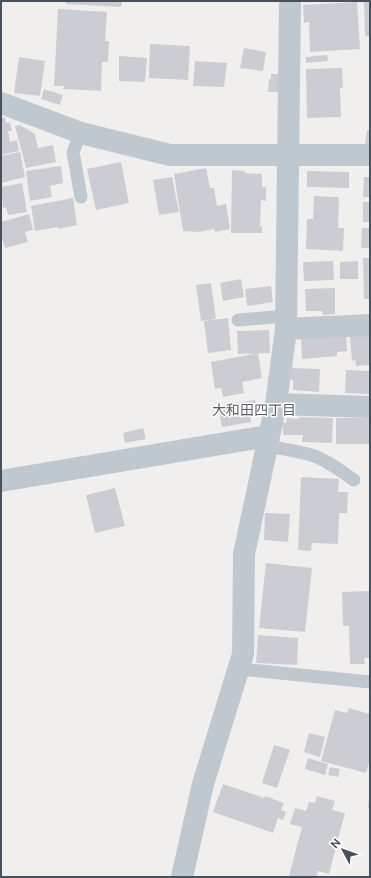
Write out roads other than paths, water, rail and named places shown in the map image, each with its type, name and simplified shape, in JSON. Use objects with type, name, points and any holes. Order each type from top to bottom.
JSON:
[{"type":"street","points":[[182,877],[203,784],[240,669],[243,654],[244,554],[276,404],[286,323],[290,1]]},
{"type":"street","points":[[1,103],[81,133],[170,155],[370,155]]},
{"type":"street","points":[[286,323],[370,325]]},
{"type":"street","points":[[276,404],[370,407]]},
{"type":"street","points":[[1,481],[267,441]]},
{"type":"lane","points":[[81,133],[73,152],[81,197]]},
{"type":"lane","points":[[238,320],[286,323]]},
{"type":"lane","points":[[267,441],[286,449],[315,456],[354,480]]},
{"type":"lane","points":[[240,669],[370,682]]},
{"type":"district","name":"大和田四丁目","points":[[254,410]]}]
